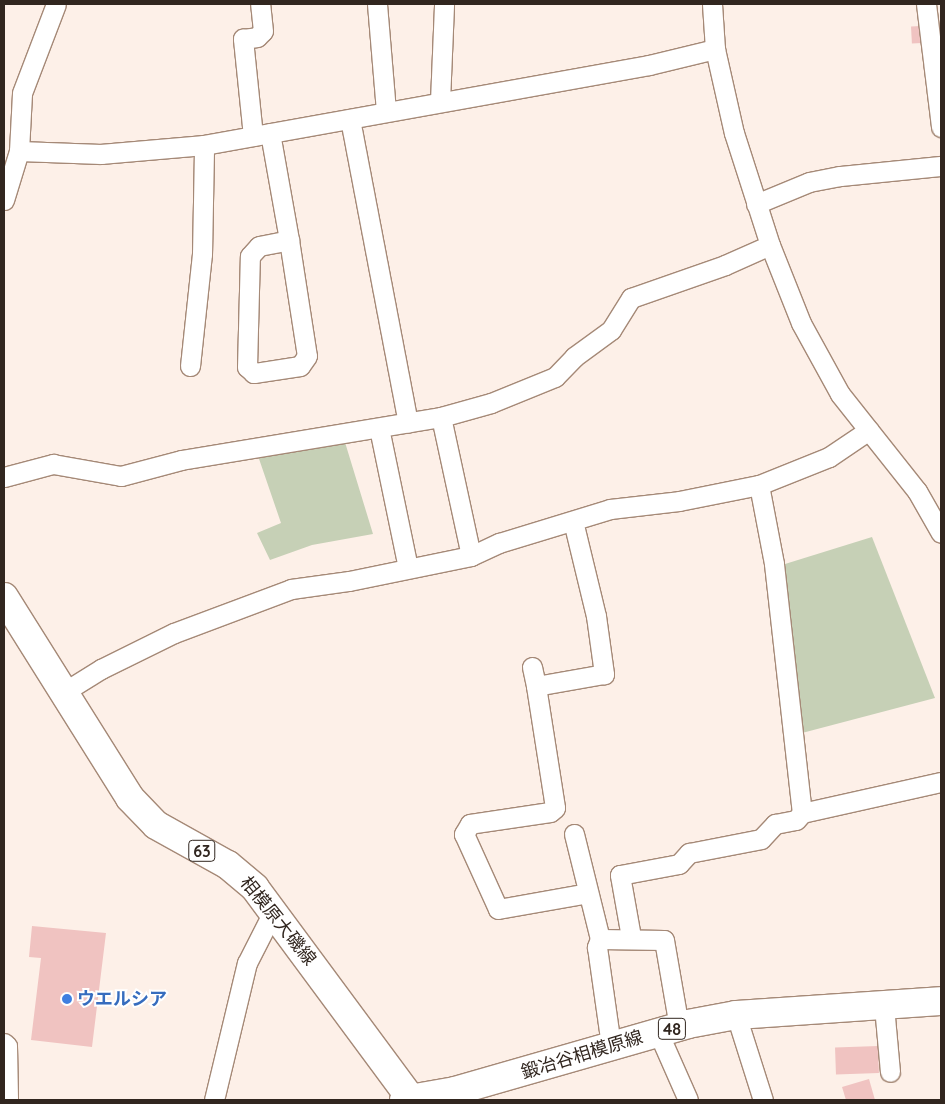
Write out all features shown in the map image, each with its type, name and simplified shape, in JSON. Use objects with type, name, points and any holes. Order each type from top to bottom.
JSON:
[{"type":"main road","name":"相模原大磯線","points":[[4,598],[130,798],[156,825],[235,869],[274,910],[409,1100]]},
{"type":"main road","name":"鍛冶谷相模原線","points":[[409,1100],[498,1080],[611,1045],[736,1015],[804,1008],[884,1006],[941,1001]]},
{"type":"street","points":[[4,200],[19,151],[22,93],[56,4]]},
{"type":"street","points":[[260,4],[263,31],[257,37],[243,38],[262,135],[289,240],[306,361],[300,366],[254,373],[247,367],[250,256],[260,246],[289,240]]},
{"type":"street","points":[[377,4],[386,111]]},
{"type":"street","points":[[440,101],[444,4]]},
{"type":"street","points":[[712,4],[715,49],[734,133],[770,245],[820,363],[840,394],[869,430],[933,501],[941,532]]},
{"type":"street","points":[[926,4],[941,127]]},
{"type":"street","points":[[19,151],[100,154],[204,144],[649,65],[715,49]]},
{"type":"street","points":[[350,119],[408,422]]},
{"type":"street","points":[[190,366],[202,254],[204,144]]},
{"type":"street","points":[[756,204],[809,182],[941,166]]},
{"type":"street","points":[[4,476],[53,464],[121,476],[181,460],[441,418],[549,381],[574,357],[611,330],[631,298],[717,268],[770,245]]},
{"type":"street","points":[[441,418],[471,556]]},
{"type":"street","points":[[379,428],[408,568]]},
{"type":"street","points":[[64,692],[101,669],[174,633],[291,589],[350,581],[471,556],[499,543],[610,509],[680,501],[759,485],[829,457],[869,430]]},
{"type":"street","points":[[759,485],[774,564],[802,813]]},
{"type":"street","points":[[536,686],[604,674],[596,616],[572,521]]},
{"type":"street","points":[[532,667],[555,808],[550,812],[470,824],[464,834],[498,909],[588,893]]},
{"type":"street","points":[[631,938],[620,874],[679,864],[689,853],[761,839],[775,824],[796,820],[802,813],[941,782]]},
{"type":"street","points":[[574,834],[600,939],[597,947],[611,1045]]},
{"type":"street","points":[[214,1100],[247,963],[274,910]]},
{"type":"street","points":[[600,939],[664,940],[669,1030],[688,1100]]},
{"type":"street","points":[[884,1006],[890,1072]]},
{"type":"street","points":[[736,1015],[763,1100]]},
{"type":"street","points":[[4,1043],[7,1046],[8,1100]]},
{"type":"green space","points":[[344,439],[373,534],[312,545],[270,560],[257,533],[281,523],[257,453]]},
{"type":"green space","points":[[872,537],[935,698],[802,733],[785,564]]},
{"type":"building","points":[[921,26],[922,43],[912,44],[911,27]]},
{"type":"building","name":"ウエルシア","points":[[32,926],[106,933],[92,1047],[31,1040],[41,958],[29,957]]},
{"type":"building","points":[[878,1046],[879,1073],[836,1074],[835,1048]]},
{"type":"building","points":[[869,1079],[875,1100],[846,1100],[842,1087]]},
{"type":"place","name":"ウエルシア","points":[[67,999]]}]
